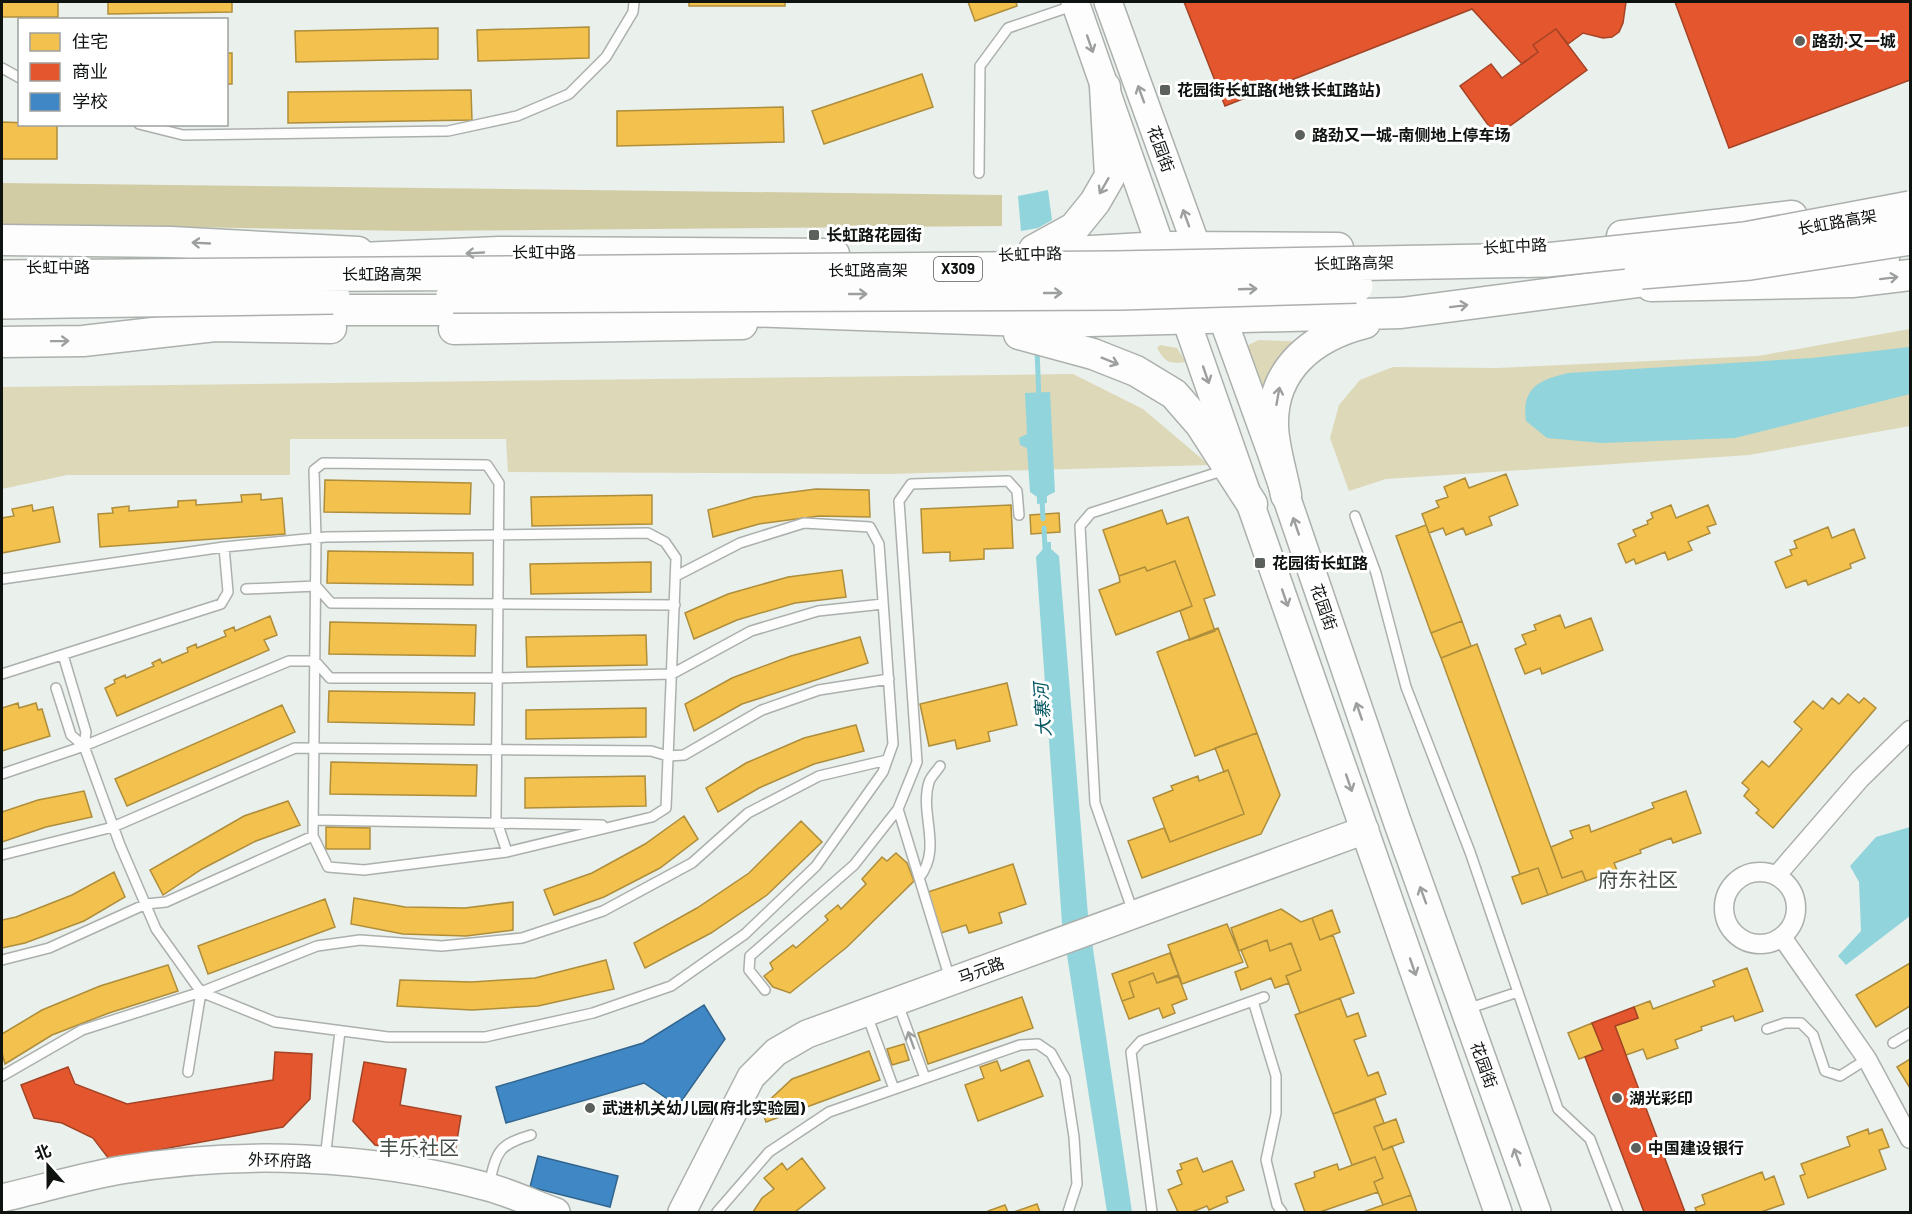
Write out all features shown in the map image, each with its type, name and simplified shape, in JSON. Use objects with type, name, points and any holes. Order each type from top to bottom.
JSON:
[{"type":"highway","name":"长虹路高架","points":[[2,277],[1091,268],[1546,260],[1744,239],[1911,208]]},
{"type":"highway","name":"长虹路高架","points":[[2,302],[356,297],[1121,293],[1535,280],[1750,263],[1911,238]]},
{"type":"highway","points":[[2,259],[339,274]]},
{"type":"highway","points":[[2,313],[128,301]]},
{"type":"main road","name":"花园街","points":[[1108,2],[1286,495],[1537,1212]]},
{"type":"main road","name":"花园街","points":[[1076,3],[1187,319],[1234,466]]},
{"type":"main road","points":[[1035,252],[1074,228],[1095,202],[1110,176],[1105,87]]},
{"type":"main road","name":"长虹中路","points":[[2,268],[169,267],[499,252],[1035,252],[1162,247],[1522,247],[1823,213],[1911,196]]},
{"type":"main road","points":[[2,240],[171,242],[427,255]]},
{"type":"main road","points":[[1287,248],[1290,316]]},
{"type":"main road","points":[[2,313],[733,310],[966,321],[1054,332],[1187,319],[1401,313],[1662,279],[1828,268],[1911,253]]},
{"type":"main road","points":[[1600,287],[1852,282],[1911,275]]},
{"type":"main road","points":[[1286,495],[1273,426],[1281,380],[1302,354],[1336,330],[1401,313]]},
{"type":"main road","points":[[2,342],[83,341],[215,326],[396,330],[966,321]]},
{"type":"main road","points":[[1054,332],[1136,371],[1174,394],[1234,466],[1252,504]]},
{"type":"main road","name":"花园街","points":[[1252,504],[1498,1212]]},
{"type":"main road","name":"马元路","points":[[682,1212],[751,1077],[776,1052],[807,1034],[1365,830]]},
{"type":"main road","name":"外环府路","points":[[2,1198],[133,1169],[228,1158],[402,1168],[489,1187],[556,1212]]},
{"type":"street","points":[[1777,875],[1860,779],[1911,730]]},
{"type":"street","points":[[1766,872],[1777,875],[1790,887],[1797,904],[1796,917],[1791,928],[1782,937],[1771,943],[1747,942],[1729,927],[1724,904],[1727,893],[1743,876],[1766,872]]},
{"type":"street","points":[[1782,937],[1867,1059],[1911,1139]]},
{"type":"lane","points":[[147,126],[183,135],[448,131],[517,116],[569,94],[606,57],[633,12],[634,2]]},
{"type":"lane","points":[[979,173],[980,66],[1008,28],[1076,3]]},
{"type":"lane","points":[[2,68],[18,77]]},
{"type":"lane","points":[[2,579],[224,547],[316,538],[499,535],[648,533],[665,542],[676,558],[666,808],[652,817],[507,852],[364,870],[328,867],[313,836],[316,586],[316,538],[314,470],[323,463],[487,465],[499,483],[499,535],[498,604],[498,678],[497,750],[498,824],[507,852]]},
{"type":"lane","points":[[1133,915],[1095,803],[1080,526],[1092,513],[1234,466]]},
{"type":"lane","points":[[765,990],[749,970],[750,956],[854,865],[898,810],[917,762],[899,501],[911,484],[1008,481],[1017,491],[1019,515]]},
{"type":"lane","points":[[1356,516],[1376,573],[1406,687],[1470,852],[1558,1109],[1590,1140],[1618,1212]]},
{"type":"lane","points":[[63,654],[86,732],[84,746],[113,827],[156,929],[201,992],[275,1022],[388,1037],[485,1037],[593,1013],[671,986],[745,934],[816,866],[883,772],[893,744],[879,544],[870,527],[804,523],[740,543],[676,576]]},
{"type":"lane","points":[[2,674],[220,604],[228,592],[224,547]]},
{"type":"lane","points":[[316,586],[331,603],[675,605]]},
{"type":"lane","points":[[246,589],[316,586]]},
{"type":"lane","points":[[2,774],[84,746],[289,661],[315,661],[330,678],[498,678],[672,674],[752,631],[818,611],[884,604]]},
{"type":"lane","points":[[2,855],[113,827],[295,748],[651,751],[668,756],[684,755],[762,710],[819,690],[889,679]]},
{"type":"lane","points":[[56,688],[70,735],[84,746]]},
{"type":"lane","points":[[2,1076],[82,1030],[201,992],[317,946],[360,940],[442,946],[522,938],[593,915],[692,863],[748,813],[819,776],[887,760]]},
{"type":"lane","points":[[919,878],[927,868],[931,851],[927,797],[930,780],[940,766]]},
{"type":"lane","points":[[898,810],[951,981]]},
{"type":"lane","points":[[313,820],[616,826]]},
{"type":"lane","points":[[2,960],[49,948],[146,904],[166,902],[313,836]]},
{"type":"lane","points":[[188,1072],[201,992]]},
{"type":"lane","points":[[1465,1010],[1518,992]]},
{"type":"lane","points":[[1152,1212],[1131,1052],[1141,1041],[1264,997]]},
{"type":"lane","points":[[897,1001],[925,1078]]},
{"type":"lane","points":[[1253,1001],[1276,1076],[1276,1113],[1266,1160],[1277,1205],[1282,1212]]},
{"type":"lane","points":[[866,1012],[894,1089]]},
{"type":"lane","points":[[1767,1029],[1785,1023],[1802,1023],[1813,1035],[1825,1071],[1840,1076],[1867,1059]]},
{"type":"lane","points":[[325,1162],[340,1031]]},
{"type":"lane","points":[[1893,1043],[1911,1033]]},
{"type":"lane","points":[[717,1212],[769,1152],[829,1112],[1020,1046],[1038,1044],[1051,1053],[1065,1078],[1074,1137],[1077,1184],[1068,1212]]},
{"type":"lane","points":[[489,1187],[496,1154],[508,1142],[531,1135]]},
{"type":"shaded area","points":[[2,183],[1002,195],[1002,226],[409,231],[2,224]]},
{"type":"shaded area","points":[[1910,329],[1910,426],[1749,455],[1386,479],[1349,491],[1330,438],[1339,405],[1360,380],[1393,367],[1496,368],[1758,356]]},
{"type":"shaded area","points":[[1259,340],[1314,342],[1270,408],[1244,347]]},
{"type":"shaded area","points":[[1160,345],[1177,348],[1186,362],[1176,363],[1166,360],[1157,348]]},
{"type":"shaded area","points":[[1073,374],[1143,409],[1209,465],[889,474],[508,472],[506,439],[290,439],[290,475],[67,475],[2,489],[2,387]]},
{"type":"water","points":[[1048,190],[1052,220],[1038,228],[1021,231],[1018,196]]},
{"type":"water","points":[[1910,347],[1910,394],[1735,438],[1602,443],[1547,438],[1526,421],[1526,401],[1534,387],[1548,379],[1568,373],[1812,358]]},
{"type":"water","points":[[1050,392],[1055,492],[1047,496],[1047,503],[1037,504],[1037,497],[1030,492],[1027,448],[1020,445],[1019,438],[1027,434],[1025,393]]},
{"type":"water","points":[[1043,542],[1051,542],[1051,549],[1059,556],[1088,915],[1132,1212],[1107,1212],[1062,923],[1036,557],[1043,549]]},
{"type":"water","points":[[1910,827],[1910,916],[1846,965],[1838,956],[1861,931],[1859,882],[1850,866],[1876,837]]},
{"type":"building: 住宅","points":[[2,2],[58,2],[58,17],[2,17]]},
{"type":"building: 住宅","points":[[108,2],[232,2],[232,12],[108,14]]},
{"type":"building: 住宅","points":[[689,2],[785,2],[785,6],[689,6]]},
{"type":"building: 住宅","points":[[968,2],[1016,2],[1017,6],[975,21]]},
{"type":"building: 住宅","points":[[589,27],[589,58],[478,61],[477,30]]},
{"type":"building: 住宅","points":[[438,28],[438,59],[296,62],[295,31]]},
{"type":"building: 住宅","points":[[228,53],[232,53],[232,84],[228,84]]},
{"type":"building: 住宅","points":[[922,74],[933,107],[824,144],[812,111]]},
{"type":"building: 住宅","points":[[471,90],[472,120],[288,123],[288,92]]},
{"type":"building: 住宅","points":[[783,107],[784,142],[617,146],[617,111]]},
{"type":"building: 住宅","points":[[2,122],[18,123],[18,126],[57,126],[57,159],[2,159]]},
{"type":"building: 住宅","points":[[1506,474],[1518,505],[1489,517],[1492,525],[1466,535],[1463,528],[1446,535],[1443,528],[1429,533],[1422,514],[1439,507],[1436,501],[1448,497],[1444,487],[1465,478],[1469,488]]},
{"type":"building: 住宅","points":[[325,480],[471,483],[470,514],[324,512]]},
{"type":"building: 住宅","points":[[816,489],[869,490],[870,517],[819,516],[759,524],[713,537],[708,510],[754,497]]},
{"type":"building: 住宅","points":[[261,494],[261,500],[282,498],[285,534],[100,547],[98,514],[113,513],[112,508],[129,506],[129,511],[178,507],[178,501],[196,500],[196,505],[242,502],[241,495]]},
{"type":"building: 住宅","points":[[652,495],[652,524],[532,526],[531,497]]},
{"type":"building: 住宅","points":[[32,505],[33,511],[53,507],[60,542],[2,553],[2,518],[14,516],[12,509]]},
{"type":"building: 住宅","points":[[1011,505],[1013,548],[984,549],[984,559],[950,561],[950,552],[923,553],[921,509]]},
{"type":"building: 住宅","points":[[1671,505],[1676,518],[1708,505],[1716,524],[1707,527],[1710,533],[1688,542],[1692,550],[1668,560],[1665,552],[1636,564],[1634,559],[1626,563],[1618,544],[1636,536],[1633,530],[1648,524],[1647,521],[1653,518],[1651,513]]},
{"type":"building: 住宅","points":[[1162,510],[1167,524],[1188,517],[1215,595],[1204,599],[1215,631],[1190,640],[1180,611],[1192,606],[1175,561],[1147,571],[1145,567],[1119,576],[1103,530]]},
{"type":"building: 住宅","points":[[1059,513],[1060,532],[1031,534],[1030,515]]},
{"type":"building: 住宅","points":[[1426,525],[1462,621],[1431,633],[1396,536]]},
{"type":"building: 住宅","points":[[1828,527],[1832,538],[1854,529],[1865,558],[1850,564],[1851,568],[1808,585],[1806,580],[1786,588],[1775,562],[1792,555],[1790,550],[1797,548],[1794,541]]},
{"type":"building: 住宅","points":[[328,551],[473,553],[473,585],[327,583]]},
{"type":"building: 住宅","points":[[1175,561],[1192,606],[1116,635],[1099,590],[1120,582],[1119,576],[1145,567],[1147,571]]},
{"type":"building: 住宅","points":[[651,562],[651,592],[531,594],[530,564]]},
{"type":"building: 住宅","points":[[842,570],[846,597],[795,603],[737,620],[694,639],[685,613],[728,594],[788,577]]},
{"type":"building: 住宅","points":[[1560,615],[1565,628],[1591,618],[1603,650],[1542,674],[1540,668],[1525,674],[1515,649],[1526,644],[1522,635],[1536,630],[1534,625]]},
{"type":"building: 住宅","points":[[270,616],[277,635],[264,640],[269,650],[117,716],[105,688],[115,683],[114,680],[125,675],[126,678],[154,666],[152,663],[160,659],[162,663],[188,652],[187,648],[196,644],[197,648],[226,636],[224,631],[234,627],[235,631]]},
{"type":"building: 住宅","points":[[1462,621],[1471,646],[1441,658],[1431,633]]},
{"type":"building: 住宅","points":[[330,622],[476,625],[475,656],[329,654]]},
{"type":"building: 住宅","points":[[1218,628],[1257,733],[1195,756],[1157,652]]},
{"type":"building: 住宅","points":[[646,635],[647,665],[527,667],[526,637]]},
{"type":"building: 住宅","points":[[860,637],[868,663],[742,704],[694,731],[685,704],[732,678],[791,656]]},
{"type":"building: 住宅","points":[[1477,644],[1562,878],[1582,871],[1586,881],[1548,895],[1538,868],[1520,874],[1441,658]]},
{"type":"building: 住宅","points":[[1007,683],[1017,725],[988,732],[990,741],[957,749],[955,740],[929,746],[920,704]]},
{"type":"building: 住宅","points":[[329,691],[475,693],[474,725],[328,722]]},
{"type":"building: 住宅","points":[[1848,694],[1859,703],[1864,698],[1876,708],[1773,828],[1756,813],[1759,810],[1744,796],[1749,789],[1742,783],[1762,761],[1769,767],[1802,729],[1794,722],[1813,701],[1823,709],[1832,698],[1839,704]]},
{"type":"building: 住宅","points":[[18,703],[19,708],[36,703],[38,710],[42,709],[50,736],[2,751],[2,708]]},
{"type":"building: 住宅","points":[[282,705],[295,732],[127,806],[115,779]]},
{"type":"building: 住宅","points":[[646,708],[646,737],[526,739],[526,710]]},
{"type":"building: 住宅","points":[[856,725],[864,751],[814,764],[759,788],[718,812],[706,788],[746,763],[804,738]]},
{"type":"building: 住宅","points":[[1257,733],[1280,795],[1261,834],[1142,878],[1128,841],[1164,828],[1170,842],[1244,814],[1228,770],[1224,772],[1215,748]]},
{"type":"building: 住宅","points":[[331,762],[477,765],[476,796],[330,794]]},
{"type":"building: 住宅","points":[[1228,770],[1244,814],[1170,842],[1153,798],[1173,790],[1171,786],[1198,776],[1199,781]]},
{"type":"building: 住宅","points":[[645,776],[646,806],[525,808],[525,778]]},
{"type":"building: 住宅","points":[[84,791],[92,817],[46,827],[2,842],[2,812],[38,800]]},
{"type":"building: 住宅","points":[[1686,791],[1701,833],[1673,843],[1671,838],[1640,850],[1641,853],[1614,863],[1617,870],[1586,881],[1582,871],[1562,878],[1551,847],[1573,838],[1570,831],[1589,825],[1591,832],[1654,808],[1652,803]]},
{"type":"building: 住宅","points":[[288,801],[300,825],[256,841],[202,869],[163,895],[150,870],[244,816]]},
{"type":"building: 住宅","points":[[684,816],[698,839],[660,868],[604,897],[554,915],[544,890],[592,873],[645,844]]},
{"type":"building: 住宅","points":[[801,821],[822,842],[767,895],[711,933],[645,968],[634,943],[697,908],[749,873]]},
{"type":"building: 住宅","points":[[326,827],[370,828],[370,849],[326,849]]},
{"type":"building: 住宅","points":[[896,853],[907,863],[914,881],[847,947],[790,993],[773,987],[764,976],[773,969],[770,963],[793,945],[796,948],[828,920],[825,916],[838,905],[841,909],[866,884],[862,879],[882,857],[887,861]]},
{"type":"building: 住宅","points":[[1013,864],[1026,904],[999,913],[1002,923],[969,933],[966,925],[941,933],[928,892]]},
{"type":"building: 住宅","points":[[1538,868],[1548,895],[1522,904],[1512,877]]},
{"type":"building: 住宅","points":[[114,872],[125,897],[84,921],[25,943],[2,948],[2,920],[16,917],[72,895]]},
{"type":"building: 住宅","points":[[354,898],[405,907],[465,908],[513,902],[513,930],[466,936],[403,934],[351,924]]},
{"type":"building: 住宅","points":[[325,899],[335,927],[208,974],[198,946]]},
{"type":"building: 住宅","points":[[1281,909],[1301,922],[1312,918],[1320,940],[1333,935],[1354,993],[1300,1013],[1286,976],[1301,970],[1291,943],[1270,951],[1267,940],[1239,951],[1231,928]]},
{"type":"building: 住宅","points":[[1332,910],[1340,932],[1320,940],[1312,918]]},
{"type":"building: 住宅","points":[[1227,924],[1243,962],[1182,984],[1168,945]]},
{"type":"building: 住宅","points":[[1267,940],[1270,951],[1291,943],[1301,970],[1286,976],[1289,983],[1275,988],[1271,978],[1241,990],[1235,972],[1248,967],[1241,950]]},
{"type":"building: 住宅","points":[[1170,953],[1179,976],[1157,983],[1153,973],[1129,982],[1134,997],[1122,1001],[1112,974]]},
{"type":"building: 住宅","points":[[606,960],[614,989],[538,1006],[472,1010],[397,1006],[400,980],[472,982],[535,978]]},
{"type":"building: 住宅","points":[[1910,963],[1910,1006],[1876,1027],[1856,995]]},
{"type":"building: 住宅","points":[[168,965],[178,991],[109,1013],[52,1035],[5,1064],[2,1053],[2,1034],[42,1010],[100,986]]},
{"type":"building: 住宅","points":[[1747,968],[1763,1011],[1735,1021],[1733,1016],[1701,1027],[1702,1030],[1675,1040],[1678,1048],[1647,1059],[1643,1049],[1626,1055],[1615,1026],[1638,1018],[1634,1007],[1650,1001],[1653,1009],[1715,986],[1713,981]]},
{"type":"building: 住宅","points":[[1153,973],[1157,983],[1178,975],[1187,999],[1172,1005],[1175,1013],[1163,1018],[1159,1008],[1129,1019],[1122,1001],[1134,997],[1129,982]]},
{"type":"building: 住宅","points":[[1022,997],[1033,1028],[928,1064],[918,1033]]},
{"type":"building: 住宅","points":[[1340,998],[1347,1017],[1358,1013],[1366,1036],[1354,1040],[1368,1076],[1378,1072],[1386,1094],[1333,1114],[1295,1015]]},
{"type":"building: 住宅","points":[[1592,1023],[1603,1050],[1579,1059],[1568,1033]]},
{"type":"building: 住宅","points":[[904,1044],[909,1060],[892,1065],[887,1049]]},
{"type":"building: 住宅","points":[[869,1051],[880,1080],[766,1122],[761,1108],[792,1079]]},
{"type":"building: 住宅","points":[[1910,1059],[1910,1088],[1897,1067]]},
{"type":"building: 住宅","points":[[1029,1060],[1043,1096],[978,1121],[965,1085],[984,1078],[980,1067],[997,1061],[1001,1071]]},
{"type":"building: 住宅","points":[[1375,1099],[1384,1123],[1374,1127],[1383,1150],[1392,1146],[1411,1195],[1383,1205],[1374,1182],[1383,1178],[1375,1157],[1352,1165],[1333,1114]]},
{"type":"building: 住宅","points":[[1396,1119],[1404,1142],[1383,1150],[1374,1127]]},
{"type":"building: 住宅","points":[[1868,1129],[1869,1134],[1882,1129],[1889,1147],[1879,1150],[1886,1169],[1808,1198],[1800,1176],[1805,1174],[1801,1164],[1850,1146],[1847,1137]]},
{"type":"building: 住宅","points":[[1375,1157],[1383,1178],[1374,1182],[1378,1192],[1320,1212],[1305,1212],[1295,1184],[1315,1177],[1314,1172],[1337,1164],[1339,1170]]},
{"type":"building: 住宅","points":[[802,1158],[825,1188],[795,1212],[753,1212],[762,1198],[774,1189],[764,1178],[782,1163],[787,1170]]},
{"type":"building: 住宅","points":[[1197,1158],[1203,1172],[1232,1161],[1244,1190],[1226,1197],[1228,1202],[1209,1210],[1207,1206],[1192,1212],[1178,1212],[1168,1190],[1182,1184],[1177,1171],[1182,1169],[1180,1164]]},
{"type":"building: 住宅","points":[[1762,1172],[1765,1180],[1774,1176],[1784,1204],[1761,1212],[1697,1212],[1695,1208],[1705,1204],[1702,1195]]},
{"type":"building: 住宅","points":[[1411,1195],[1417,1212],[1363,1212],[1383,1205]]},
{"type":"building: 住宅","points":[[1037,1204],[1040,1212],[1014,1212]]},
{"type":"building: 住宅","points":[[1005,1205],[1008,1212],[988,1212],[988,1211]]},
{"type":"building: 商业","points":[[1184,2],[1626,2],[1623,23],[1619,32],[1612,37],[1603,38],[1583,33],[1568,44],[1556,29],[1533,45],[1538,52],[1522,64],[1472,9],[1225,106]]},
{"type":"building: 商业","name":"路劲·又一城","points":[[1675,2],[1910,2],[1910,80],[1729,148]]},
{"type":"building: 商业","name":"路劲·又一城","points":[[1675,2],[1910,2],[1910,80],[1729,148]]},
{"type":"building: 商业","points":[[1556,29],[1587,70],[1496,136],[1460,86],[1491,64],[1502,78],[1538,52],[1533,45]]},
{"type":"building: 商业","points":[[1634,1007],[1638,1018],[1615,1026],[1685,1212],[1644,1212],[1585,1057],[1603,1050],[1592,1023]]},
{"type":"building: 商业","points":[[275,1052],[312,1054],[310,1099],[283,1127],[109,1159],[93,1138],[62,1123],[34,1118],[21,1085],[68,1067],[75,1084],[127,1104],[273,1080]]},
{"type":"building: 商业","points":[[364,1062],[406,1069],[400,1105],[461,1116],[454,1158],[375,1145],[353,1121]]},
{"type":"building: 学校","points":[[704,1005],[725,1039],[678,1106],[644,1083],[506,1123],[496,1087],[643,1043]]},
{"type":"building: 学校","points":[[538,1156],[618,1176],[610,1207],[530,1187]]},
{"type":"waterway","name":"大寨河","points":[[1037,349],[1039,399]]},
{"type":"waterway","name":"大寨河","points":[[1042,499],[1043,519]]},
{"type":"waterway","name":"大寨河","points":[[1044,528],[1045,549]]},
{"type":"place","name":"路劲·又一城","points":[[1800,41]]},
{"type":"place","name":"花园街长虹路(地铁长虹路站)","points":[[1165,90]]},
{"type":"place","name":"路劲又一城-南侧地上停车场","points":[[1300,135]]},
{"type":"place","name":"长虹路花园街","points":[[814,235]]},
{"type":"place","name":"花园街长虹路","points":[[1260,563]]},
{"type":"place","name":"湖光彩印","points":[[1617,1098]]},
{"type":"place","name":"武进机关幼儿园(府北实验园)","points":[[590,1108]]},
{"type":"place","name":"中国建设银行","points":[[1636,1148]]},
{"type":"district","name":"府东社区","points":[[1638,880]]},
{"type":"district","name":"丰乐社区","points":[[419,1148]]}]
